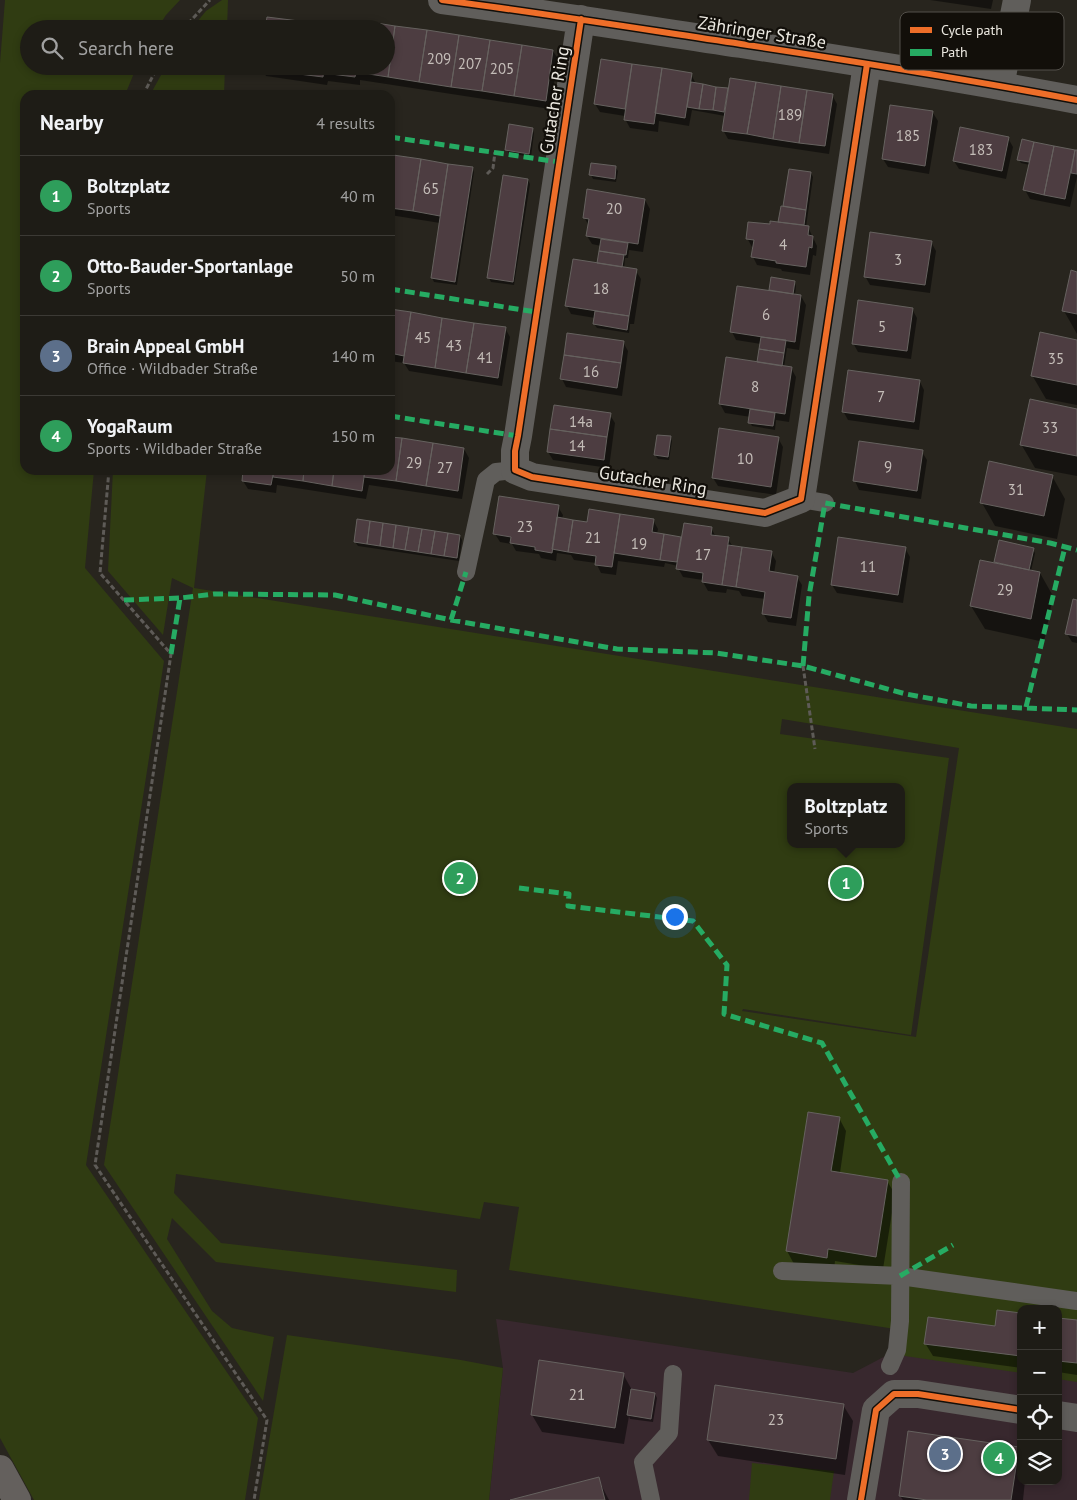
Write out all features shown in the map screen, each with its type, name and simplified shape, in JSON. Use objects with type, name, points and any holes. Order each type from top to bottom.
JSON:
[{"type":"main road","points":[[0,1470],[17,1500]]},
{"type":"street","name":"Zähringer Straße","points":[[442,0],[900,69]]},
{"type":"street","name":"Gutacher Ring","points":[[581,20],[516,444],[515,470],[532,477],[765,513],[813,501],[867,64]]},
{"type":"street","name":"Zähringer Straße","points":[[903,70],[1077,100]]},
{"type":"street","points":[[1000,86],[1003,70]]},
{"type":"street","points":[[861,1500],[876,1410],[894,1394],[918,1394],[1017,1409]]},
{"type":"street","points":[[1062,1416],[1077,1418]]},
{"type":"lane","points":[[466,572],[486,480],[496,472],[515,470]]},
{"type":"lane","points":[[890,1366],[897,1350],[900,1321],[901,1182]]},
{"type":"lane","points":[[782,1271],[900,1276],[1077,1301]]},
{"type":"lane","points":[[651,1500],[643,1462],[668,1433],[673,1374]]},
{"type":"path","points":[[191,20],[210,0]]},
{"type":"path","points":[[146,90],[153,75]]},
{"type":"path","points":[[487,174],[492,168],[495,152]]},
{"type":"path","points":[[109,475],[100,573],[171,654],[95,1165],[267,1420],[254,1500]]},
{"type":"path","points":[[803,666],[815,749]]},
{"type":"shaded area","points":[[496,1319],[853,1373],[897,1350],[1017,1370],[1017,1485],[1062,1485],[1062,1378],[1077,1380],[1077,1500],[489,1500],[503,1368]]},
{"type":"green space","points":[[5,0],[180,0],[163,20],[20,20],[20,75],[133,75],[127,90],[20,90],[20,475],[94,475],[85,568],[164,661],[86,1165],[258,1418],[245,1500],[34,1500],[0,1438],[0,63]]},
{"type":"green space","points":[[222,0],[228,0],[227,20],[198,20],[206,11]]},
{"type":"green space","points":[[161,75],[225,75],[224,90],[153,90]]},
{"type":"green space","points":[[113,475],[206,475],[194,588],[1077,729],[1077,1382],[1062,1380],[1062,1305],[1017,1305],[1017,1372],[898,1355],[902,1330],[509,1270],[519,1207],[484,1202],[480,1219],[176,1174],[174,1193],[221,1243],[457,1270],[456,1292],[216,1262],[172,1218],[167,1239],[212,1311],[232,1328],[274,1337],[263,1401],[104,1165],[193,588],[172,578],[163,635],[108,571]],"holes":[[[782,719],[959,748],[916,1037],[742,1011],[743,1009],[911,1035],[949,758],[780,734]]]},
{"type":"green space","points":[[287,1335],[461,1360],[503,1368],[489,1500],[259,1500]]},
{"type":"green space","points":[[752,1463],[834,1471],[830,1500],[749,1500]]},
{"type":"building","points":[[267,17],[291,20],[266,20]]},
{"type":"building","points":[[395,26],[427,30],[419,82],[388,77],[388,75],[395,75]]},
{"type":"building","points":[[427,30],[459,35],[451,87],[419,82]]},
{"type":"building","points":[[459,35],[490,40],[482,91],[451,87]]},
{"type":"building","points":[[490,40],[522,45],[514,96],[482,91]]},
{"type":"building","points":[[522,45],[553,50],[546,101],[514,96]]},
{"type":"building","points":[[601,59],[632,64],[625,109],[594,104]]},
{"type":"building","points":[[632,64],[662,68],[654,124],[624,120]]},
{"type":"building","points":[[662,68],[692,73],[685,118],[655,113]]},
{"type":"building","points":[[307,75],[323,75],[323,77]]},
{"type":"building","points":[[339,75],[355,75],[355,77]]},
{"type":"building","points":[[730,78],[756,82],[747,134],[722,131]]},
{"type":"building","points":[[691,82],[703,84],[699,109],[687,107]]},
{"type":"building","points":[[756,82],[781,86],[773,139],[747,134]]},
{"type":"building","points":[[703,84],[716,87],[713,110],[699,109]]},
{"type":"building","points":[[781,86],[807,90],[799,143],[773,139]]},
{"type":"building","points":[[716,87],[728,88],[724,112],[713,110]]},
{"type":"building","points":[[807,90],[833,94],[825,146],[799,143]]},
{"type":"building","points":[[890,105],[933,111],[925,166],[882,159]]},
{"type":"building","points":[[509,124],[533,128],[529,154],[505,150]]},
{"type":"building","points":[[960,127],[1009,137],[1002,171],[953,161]]},
{"type":"building","points":[[1022,139],[1034,142],[1029,162],[1017,160]]},
{"type":"building","points":[[1034,142],[1054,146],[1044,195],[1023,190]]},
{"type":"building","points":[[1054,146],[1075,150],[1065,199],[1044,195]]},
{"type":"building","points":[[1075,150],[1077,150],[1077,174],[1071,173]]},
{"type":"building","points":[[395,155],[421,159],[413,211],[395,209]]},
{"type":"building","points":[[421,159],[448,164],[440,216],[413,211]]},
{"type":"building","points":[[591,163],[616,166],[615,179],[589,175]]},
{"type":"building","points":[[448,164],[473,167],[455,282],[431,278]]},
{"type":"building","points":[[789,169],[811,172],[806,210],[783,206]]},
{"type":"building","points":[[503,175],[528,179],[513,282],[487,278]]},
{"type":"building","points":[[587,189],[645,199],[638,244],[586,236],[589,219],[583,218]]},
{"type":"building","points":[[781,206],[806,210],[804,225],[778,222]]},
{"type":"building","points":[[770,221],[809,226],[808,235],[813,236],[812,248],[809,247],[806,267],[751,257],[754,240],[746,239],[748,222],[770,224]]},
{"type":"building","points":[[870,232],[932,241],[925,285],[864,277]]},
{"type":"building","points":[[601,239],[628,243],[626,255],[599,251]]},
{"type":"building","points":[[599,251],[624,255],[622,267],[597,263]]},
{"type":"building","points":[[573,259],[637,269],[629,316],[565,306]]},
{"type":"building","points":[[1071,270],[1077,272],[1077,314],[1062,311]]},
{"type":"building","points":[[771,277],[795,281],[793,294],[769,290]]},
{"type":"building","points":[[737,286],[801,295],[795,342],[730,332]]},
{"type":"building","points":[[858,300],[913,308],[907,351],[852,344]]},
{"type":"building","points":[[395,310],[411,312],[404,356],[395,354]]},
{"type":"building","points":[[595,311],[629,316],[627,330],[593,324]]},
{"type":"building","points":[[411,312],[442,318],[435,368],[403,363]]},
{"type":"building","points":[[442,318],[474,323],[466,373],[435,368]]},
{"type":"building","points":[[474,323],[506,327],[498,378],[466,373]]},
{"type":"building","points":[[1040,332],[1077,340],[1077,385],[1031,376]]},
{"type":"building","points":[[567,333],[624,341],[621,363],[564,355]]},
{"type":"building","points":[[761,337],[786,340],[784,353],[759,349]]},
{"type":"building","points":[[759,349],[784,353],[782,366],[757,362]]},
{"type":"building","points":[[564,355],[621,363],[617,388],[560,379]]},
{"type":"building","points":[[726,357],[792,367],[785,414],[719,404]]},
{"type":"building","points":[[848,370],[920,380],[914,422],[842,412]]},
{"type":"building","points":[[1030,399],[1077,409],[1077,456],[1020,445]]},
{"type":"building","points":[[554,405],[611,413],[607,437],[550,429]]},
{"type":"building","points":[[750,409],[775,413],[773,426],[748,423]]},
{"type":"building","points":[[719,428],[779,437],[771,487],[712,478]]},
{"type":"building","points":[[550,429],[607,437],[604,460],[547,452]]},
{"type":"building","points":[[657,435],[671,436],[668,457],[654,455]]},
{"type":"building","points":[[395,437],[402,438],[396,481],[364,477],[364,475],[395,475]]},
{"type":"building","points":[[402,438],[433,443],[426,486],[396,481]]},
{"type":"building","points":[[859,441],[923,450],[917,491],[853,481]]},
{"type":"building","points":[[433,443],[464,448],[458,491],[426,486]]},
{"type":"building","points":[[989,461],[1053,475],[1044,516],[980,503]]},
{"type":"building","points":[[243,475],[273,475],[271,485],[242,481]]},
{"type":"building","points":[[273,475],[304,475],[303,481],[273,477]]},
{"type":"building","points":[[304,475],[333,475],[332,486],[303,481]]},
{"type":"building","points":[[333,475],[364,475],[362,491],[332,486]]},
{"type":"building","points":[[499,496],[559,505],[552,553],[535,550],[535,547],[510,543],[511,537],[493,534]]},
{"type":"building","points":[[589,509],[620,514],[612,567],[595,565],[596,556],[568,552],[573,520],[587,522]]},
{"type":"building","points":[[620,514],[654,519],[652,532],[664,534],[660,560],[614,553]]},
{"type":"building","points":[[557,517],[573,520],[568,552],[552,549]]},
{"type":"building","points":[[357,519],[370,521],[367,544],[354,542]]},
{"type":"building","points":[[370,521],[383,523],[380,546],[367,544]]},
{"type":"building","points":[[383,523],[396,525],[393,548],[380,546]]},
{"type":"building","points":[[684,523],[712,527],[711,535],[729,537],[722,585],[702,582],[703,573],[676,569]]},
{"type":"building","points":[[396,525],[409,527],[405,550],[393,548]]},
{"type":"building","points":[[409,527],[422,529],[418,552],[405,550]]},
{"type":"building","points":[[422,529],[435,531],[431,554],[418,552]]},
{"type":"building","points":[[435,531],[448,533],[444,556],[431,554]]},
{"type":"building","points":[[448,533],[460,535],[457,558],[444,556]]},
{"type":"building","points":[[664,534],[681,537],[677,562],[660,560]]},
{"type":"building","points":[[838,537],[906,547],[898,595],[831,585]]},
{"type":"building","points":[[999,540],[1034,548],[1029,570],[994,562]]},
{"type":"building","points":[[728,545],[742,547],[736,587],[722,585]]},
{"type":"building","points":[[742,547],[772,551],[769,571],[798,576],[791,618],[762,614],[765,592],[736,587]]},
{"type":"building","points":[[980,560],[1040,572],[1031,619],[970,606]]},
{"type":"building","points":[[1073,599],[1077,600],[1077,636],[1065,634]]},
{"type":"building","points":[[808,1112],[840,1117],[831,1171],[888,1180],[876,1257],[828,1249],[827,1258],[786,1251]]},
{"type":"building","points":[[997,1310],[1017,1312],[1017,1356],[924,1344],[928,1317],[995,1326]]},
{"type":"building","points":[[1062,1318],[1077,1320],[1077,1363],[1062,1361]]},
{"type":"building","points":[[539,1360],[624,1373],[615,1428],[531,1415]]},
{"type":"building","points":[[715,1385],[844,1404],[836,1459],[707,1440]]},
{"type":"building","points":[[631,1389],[655,1393],[651,1419],[627,1415]]},
{"type":"building","points":[[908,1431],[1017,1447],[1017,1460],[1011,1500],[927,1500],[899,1496]]},
{"type":"building","points":[[599,1477],[605,1500],[510,1500]]},
{"type":"marked path","points":[[395,138],[559,162]]},
{"type":"marked path","points":[[395,290],[536,312]]},
{"type":"marked path","points":[[395,417],[518,436]]},
{"type":"marked path","points":[[803,666],[809,596],[825,503],[1050,543],[1077,550]]},
{"type":"marked path","points":[[1026,707],[1065,547]]},
{"type":"marked path","points":[[451,620],[466,572]]},
{"type":"marked path","points":[[171,654],[180,598],[214,594],[335,595],[451,620],[617,649],[716,653],[803,666],[906,694],[971,706],[1077,710]]},
{"type":"marked path","points":[[124,600],[180,598]]},
{"type":"marked path","points":[[519,888],[569,894],[568,906],[693,921],[727,965],[724,1014],[822,1043],[901,1182]]},
{"type":"marked path","points":[[900,1276],[953,1245]]},
{"type":"cycle path","points":[[442,0],[900,70]]},
{"type":"cycle path","points":[[581,19],[515,451],[515,470],[532,477],[765,513],[801,499],[867,64]]},
{"type":"cycle path","points":[[903,70],[1077,100]]},
{"type":"cycle path","points":[[861,1500],[876,1410],[894,1394],[918,1394],[1017,1409]]},
{"type":"place","name":"Otto-Bauder-Sportanlage","points":[[460,878]]},
{"type":"place","name":"Boltzplatz","points":[[846,883]]},
{"type":"place","name":"Brain Appeal GmbH","points":[[945,1454]]},
{"type":"place","name":"YogaRaum","points":[[999,1458]]}]
